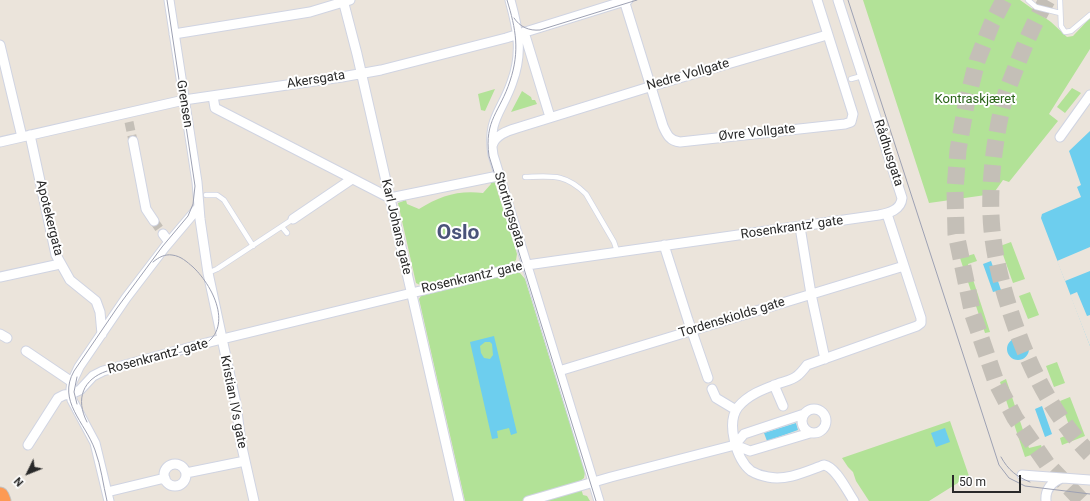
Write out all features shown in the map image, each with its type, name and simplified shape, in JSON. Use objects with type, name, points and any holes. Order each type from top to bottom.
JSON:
[{"type":"highway","points":[[0,496],[2,501]]},
{"type":"street","name":"Grensen","points":[[169,0],[197,182],[198,208]]},
{"type":"street","points":[[510,0],[550,117]]},
{"type":"street","points":[[625,0],[651,86]]},
{"type":"street","name":"Akersgata","points":[[0,142],[128,118],[184,100],[361,73],[446,53],[521,33],[625,0]]},
{"type":"street","name":"Rådhusgata","points":[[817,0],[853,114],[851,122],[845,124]]},
{"type":"street","name":"Rådhusgata","points":[[838,0],[902,198],[897,208],[887,214]]},
{"type":"street","points":[[174,34],[310,12],[346,1]]},
{"type":"street","name":"Karl Johans gate","points":[[346,1],[361,73],[459,501]]},
{"type":"street","name":"Stortingsgata","points":[[521,33],[517,68],[512,83],[494,120],[491,135],[492,146],[498,176],[600,501]]},
{"type":"street","name":"Nedre Vollgate","points":[[492,146],[495,140],[504,133],[550,117],[827,34]]},
{"type":"street","name":"Apotekergata","points":[[0,45],[26,136],[54,248],[60,264],[74,284],[96,301],[100,312],[102,334]]},
{"type":"street","name":"Øvre Vollgate","points":[[651,86],[663,126],[670,139],[674,141],[680,142],[845,124]]},
{"type":"street","points":[[1060,137],[1090,95]]},
{"type":"street","points":[[213,96],[215,108],[390,198],[498,176]]},
{"type":"street","points":[[133,141],[146,209],[154,221]]},
{"type":"street","points":[[293,220],[352,179]]},
{"type":"street","points":[[109,501],[95,443],[74,405],[71,394],[72,382],[77,371],[126,298],[169,242],[198,208]]},
{"type":"street","name":"Kristian IVs gate","points":[[198,208],[208,273],[221,340],[236,404],[238,430],[254,501]]},
{"type":"street","points":[[854,501],[831,468],[824,465],[789,477],[778,478],[759,475],[750,470],[735,445],[732,426],[736,410],[751,395],[798,376],[807,365],[917,326],[920,323],[921,318],[887,214]]},
{"type":"street","name":"Rosenkrantz’ gate","points":[[28,445],[58,398],[80,390],[90,378],[98,373],[221,340],[526,266],[887,214]]},
{"type":"street","points":[[800,227],[825,359]]},
{"type":"street","points":[[163,234],[169,242]]},
{"type":"street","points":[[664,245],[708,378]]},
{"type":"street","points":[[1,276],[60,264]]},
{"type":"street","name":"Tordenskiolds gate","points":[[559,371],[904,266]]},
{"type":"street","points":[[26,351],[72,382]]},
{"type":"street","points":[[774,385],[783,406]]},
{"type":"street","points":[[712,389],[716,398],[736,410]]},
{"type":"street","points":[[528,501],[735,445],[744,434],[804,414],[808,410],[815,408],[822,411],[826,418],[827,422],[824,429],[817,433],[810,432],[750,451],[735,445]]},
{"type":"street","points":[[804,414],[802,423],[806,430],[810,432]]},
{"type":"street","points":[[186,473],[245,461]]},
{"type":"street","points":[[173,464],[179,464],[182,466],[186,473],[185,480],[176,486],[170,484],[165,478],[167,468],[173,464]]},
{"type":"street","points":[[1022,475],[1090,480]]},
{"type":"street","points":[[107,492],[165,478]]},
{"type":"street","points":[[1046,501],[1045,494],[1049,487],[1057,480],[1064,478]]},
{"type":"lane","points":[[1028,0],[1036,7],[1060,13]]},
{"type":"lane","points":[[1060,0],[1061,26],[1065,32],[1076,28],[1090,14]]},
{"type":"lane","points":[[852,79],[862,76]]},
{"type":"lane","points":[[525,177],[555,176],[574,184],[586,194],[614,242],[617,252]]},
{"type":"lane","points":[[206,195],[217,195],[224,200],[253,246]]},
{"type":"lane","points":[[208,273],[217,269],[293,220]]},
{"type":"lane","points":[[282,227],[287,233]]},
{"type":"green space","name":"Kontraskjæret","points":[[863,0],[1020,0],[1051,22],[1067,37],[1073,36],[1090,18],[1090,49],[1049,114],[1058,121],[1009,182],[1003,180],[993,194],[929,203]]},
{"type":"green space","points":[[1072,88],[1081,93],[1065,113],[1057,107]]},
{"type":"green space","points":[[495,89],[485,111],[481,110],[478,94]]},
{"type":"green space","points":[[522,91],[531,97],[532,100],[535,100],[537,104],[511,112]]},
{"type":"green space","points":[[493,177],[517,254],[516,260],[512,264],[512,273],[520,273],[525,279],[585,472],[584,478],[579,482],[583,495],[587,496],[590,501],[465,501],[419,299],[422,294],[442,289],[440,281],[420,285],[416,283],[398,203],[406,200],[407,204],[419,209],[442,197],[457,193],[483,193],[491,184],[489,178]]},
{"type":"green space","points":[[1011,242],[1025,279],[1013,283],[1002,252],[994,254],[992,249]]},
{"type":"green space","points":[[974,254],[977,261],[968,264],[990,332],[985,333],[960,258]]},
{"type":"green space","points":[[1030,292],[1039,315],[1028,319],[1019,296]]},
{"type":"green space","points":[[1057,362],[1065,383],[1054,387],[1046,366]]},
{"type":"green space","points":[[1006,379],[1029,448],[1041,445],[1043,451],[1025,457],[1000,382]]},
{"type":"green space","points":[[1070,397],[1085,436],[1062,445],[1060,438],[1072,433],[1060,401]]},
{"type":"green space","points":[[950,421],[969,476],[929,501],[869,501],[856,481],[853,472],[842,458]]},
{"type":"water","points":[[1090,131],[1090,346],[1041,218],[1042,214],[1081,197],[1077,187],[1081,185],[1069,151]]},
{"type":"water","points":[[991,261],[1001,290],[993,292],[983,264]]},
{"type":"water","points":[[494,336],[517,433],[511,435],[509,428],[497,431],[498,438],[492,439],[470,342]],"holes":[[[485,342],[490,342],[492,344],[493,355],[490,359],[484,358],[481,353],[480,346]]]},
{"type":"water","points":[[1018,338],[1026,341],[1029,349],[1026,357],[1018,360],[1010,357],[1007,349],[1010,341]]},
{"type":"water","points":[[1042,406],[1052,434],[1045,437],[1035,409]]},
{"type":"water","points":[[796,423],[798,430],[767,441],[764,433]]},
{"type":"water","points":[[945,428],[950,442],[936,447],[931,433]]},
{"type":"pier","points":[[1090,247],[1090,271],[1065,281],[1057,261]]},
{"type":"pier","points":[[1077,292],[1087,316],[1090,315],[1090,346],[1070,295]]},
{"type":"tunnel","points":[[1004,0],[992,23],[977,61],[966,105],[958,150],[955,190],[956,234],[973,315],[996,382],[1015,418],[1047,464],[1082,501]]},
{"type":"tunnel","points":[[1047,0],[1028,37],[1004,100],[997,131],[991,181],[992,230],[996,259],[1003,288],[1028,359],[1035,374],[1060,416],[1090,454]]},
{"type":"tunnel","points":[[129,122],[133,141]]},
{"type":"tunnel","points":[[154,221],[163,234]]},
{"type":"tram line","points":[[107,501],[95,450],[91,440],[74,411],[71,402],[69,392],[70,382],[74,371],[117,308],[162,247],[188,216],[193,204],[195,186],[167,0]]},
{"type":"tram line","points":[[507,0],[515,30],[515,60],[506,92],[491,125],[488,144],[489,156],[596,501]]},
{"type":"tram line","points":[[514,18],[525,28],[540,30],[637,0]]},
{"type":"tram line","points":[[848,0],[999,465],[1009,478],[1025,486],[1090,494]]},
{"type":"tram line","points":[[87,422],[83,414],[82,398],[87,385],[92,379],[107,371],[197,348],[209,341],[216,332],[219,321],[218,310],[214,298],[208,286],[193,267],[181,258],[169,255],[164,255],[153,262]]},
{"type":"tram line","points":[[77,377],[74,392],[77,404]]},
{"type":"tram line","points":[[1001,457],[1013,472],[1030,482]]},
{"type":"district","name":"Oslo","points":[[458,234]]}]
